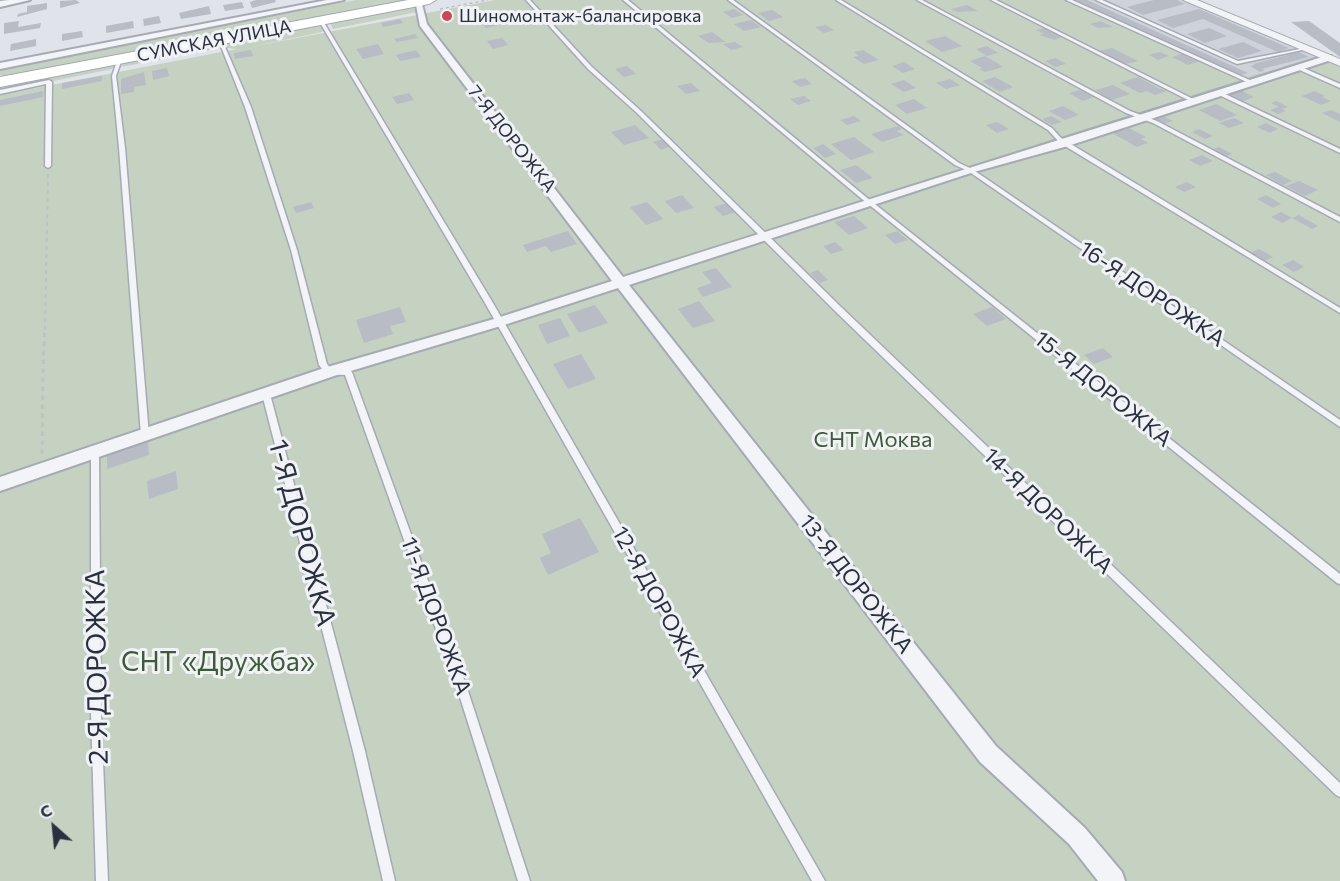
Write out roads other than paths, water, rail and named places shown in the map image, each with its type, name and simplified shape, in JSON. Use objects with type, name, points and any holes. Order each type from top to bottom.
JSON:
[{"type":"main road","name":"СУМСКАЯ УЛИЦА","points":[[0,82],[423,1]]},
{"type":"street","points":[[0,4],[26,0]]},
{"type":"street","name":"СУМСКАЯ УЛИЦА","points":[[0,66],[340,0]]},
{"type":"street","points":[[1188,0],[1334,61]]},
{"type":"street","name":"7-Я ДОРОЖКА","points":[[423,1],[423,24],[617,278]]},
{"type":"street","points":[[0,484],[329,372],[499,322],[617,278],[967,168],[1144,118],[1251,82],[1298,68],[1334,61]]},
{"type":"street","name":"13-Я ДОРОЖКА","points":[[617,278],[988,754],[1077,836],[1113,881]]},
{"type":"lane","name":"14-Я ДОРОЖКА","points":[[528,0],[591,68],[639,112],[1141,602],[1194,649],[1340,791]]},
{"type":"lane","name":"15-Я ДОРОЖКА","points":[[625,0],[867,200],[1340,580]]},
{"type":"lane","points":[[838,0],[954,69],[1050,129],[1063,142],[1340,311]]},
{"type":"lane","points":[[919,0],[1128,112],[1144,118],[1340,220]]},
{"type":"lane","points":[[993,0],[1194,101]]},
{"type":"lane","points":[[1068,0],[1251,82]]},
{"type":"lane","points":[[1098,0],[1238,63],[1305,49]]},
{"type":"lane","points":[[732,1],[918,137],[967,168]]},
{"type":"lane","name":"12-Я ДОРОЖКА","points":[[321,21],[499,322],[819,881]]},
{"type":"lane","points":[[220,40],[248,107],[294,250],[319,354],[323,365],[329,372]]},
{"type":"lane","points":[[120,59],[115,69],[115,87],[145,435]]},
{"type":"lane","points":[[1298,68],[1340,86]]},
{"type":"lane","points":[[0,92],[49,82],[48,166]]},
{"type":"lane","points":[[1219,93],[1340,151]]},
{"type":"lane","name":"16-Я ДОРОЖКА","points":[[967,168],[1340,424]]},
{"type":"lane","name":"11-Я ДОРОЖКА","points":[[329,372],[348,372],[462,688],[524,881]]},
{"type":"lane","name":"1-Я ДОРОЖКА","points":[[266,394],[356,740],[389,881]]},
{"type":"lane","name":"2-Я ДОРОЖКА","points":[[94,453],[96,713],[102,881]]},
{"type":"place","name":"Шиномонтаж-балансировка","points":[[447,16]]},
{"type":"park label","name":"СНТ Моква","points":[[873,440]]},
{"type":"park label","name":"СНТ «Дружба»","points":[[218,662]]}]
